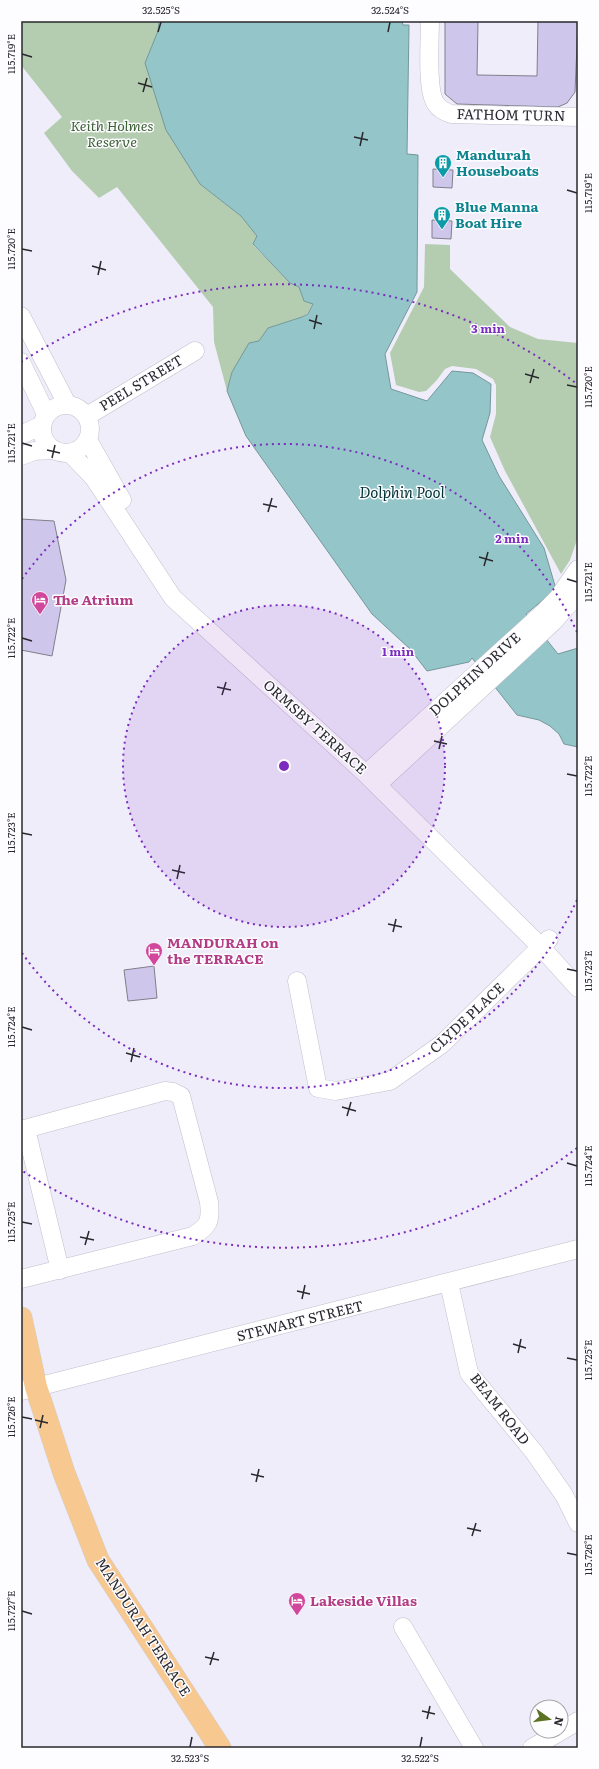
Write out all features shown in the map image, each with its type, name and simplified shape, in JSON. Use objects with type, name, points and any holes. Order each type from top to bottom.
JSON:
[{"type":"main road","name":"MANDURAH TERRACE","points":[[21,1318],[26,1385],[55,1478],[80,1546],[91,1568],[122,1620],[203,1748]]},
{"type":"main road","name":"MANDURAH TERRACE","points":[[26,1385],[64,1473],[98,1560],[220,1748]]},
{"type":"street","name":"FATHOM TURN","points":[[430,21],[430,91],[435,103],[442,111],[451,114],[578,117]]},
{"type":"street","points":[[21,316],[67,404]]},
{"type":"street","name":"PEEL STREET","points":[[87,416],[195,351]]},
{"type":"street","points":[[21,362],[44,419],[44,439],[62,451]]},
{"type":"street","points":[[21,434],[44,419],[52,408],[67,404],[75,405],[82,410],[90,423],[88,440],[77,451],[34,451],[21,456]]},
{"type":"street","name":"ORMSBY TERRACE","points":[[88,440],[115,489],[177,584],[376,776],[545,943],[578,971]]},
{"type":"street","name":"ORMSBY TERRACE","points":[[62,451],[94,478],[173,598],[376,776]]},
{"type":"street","name":"DOLPHIN DRIVE","points":[[376,776],[455,713],[562,603],[578,569]]},
{"type":"street","name":"DOLPHIN DRIVE","points":[[376,776],[436,710],[562,603],[578,594]]},
{"type":"street","name":"ORMSBY TERRACE","points":[[545,943],[578,988]]},
{"type":"street","name":"CLYDE PLACE","points":[[297,981],[318,1088],[336,1091],[390,1081],[442,1044],[545,943]]},
{"type":"street","points":[[21,1279],[60,1270],[193,1236],[205,1228],[210,1212],[209,1202],[181,1096],[173,1092],[164,1091],[24,1129],[60,1270]]},
{"type":"street","name":"STEWART STREET","points":[[26,1385],[449,1283],[578,1249]]},
{"type":"street","name":"BEAM ROAD","points":[[449,1283],[470,1372],[534,1452],[564,1495],[578,1523]]},
{"type":"street","points":[[403,1627],[474,1748]]},
{"type":"street","points":[[569,1726],[578,1721]]},
{"type":"street","points":[[532,1748],[547,1739]]},
{"type":"green space","name":"Keith Holmes Reserve","points":[[21,21],[159,21],[158,31],[145,63],[200,184],[241,216],[257,236],[253,245],[290,283],[299,287],[304,301],[313,303],[308,313],[302,317],[268,328],[259,341],[232,372],[227,391],[214,342],[213,307],[117,187],[99,198],[72,171],[44,133],[62,117],[21,65]]},
{"type":"green space","points":[[425,244],[450,245],[450,269],[510,327],[538,339],[578,343],[578,537],[570,560],[561,574],[505,471],[490,437],[496,414],[496,385],[493,379],[476,369],[452,366],[445,369],[426,391],[419,392],[396,385],[390,353],[424,287]]},
{"type":"water","name":"Dolphin Pool","points":[[159,21],[402,21],[403,25],[409,25],[407,154],[418,155],[417,292],[385,354],[391,389],[427,401],[452,371],[473,373],[491,384],[490,413],[482,440],[499,476],[544,548],[556,589],[526,614],[558,654],[578,648],[578,747],[564,744],[559,734],[550,726],[539,720],[517,715],[472,658],[469,662],[427,671],[410,649],[372,614],[246,436],[227,391],[232,372],[249,343],[259,341],[268,328],[308,314],[313,304],[304,301],[299,287],[290,283],[253,244],[257,236],[241,216],[200,184],[166,130],[145,63],[158,31]]},
{"type":"building","points":[[445,21],[478,21],[477,75],[537,76],[538,21],[578,21],[575,92],[567,103],[558,107],[457,104],[445,94]]},
{"type":"building","name":"Mandurah Houseboats","points":[[433,169],[453,170],[452,188],[433,187]]},
{"type":"building","name":"Blue Manna Boat Hire","points":[[432,220],[452,221],[451,239],[432,238]]},
{"type":"building","name":"The Atrium","points":[[21,519],[54,521],[66,580],[52,656],[21,650]]},
{"type":"building","name":"MANDURAH on the TERRACE","points":[[154,966],[157,998],[128,1001],[124,970]]},
{"type":"place","name":"Mandurah Houseboats","points":[[443,178]]},
{"type":"place","name":"Blue Manna Boat Hire","points":[[442,230]]},
{"type":"place","name":"The Atrium","points":[[40,615]]},
{"type":"place","name":"MANDURAH on the TERRACE","points":[[154,966]]},
{"type":"place","name":"Lakeside Villas","points":[[297,1616]]}]
